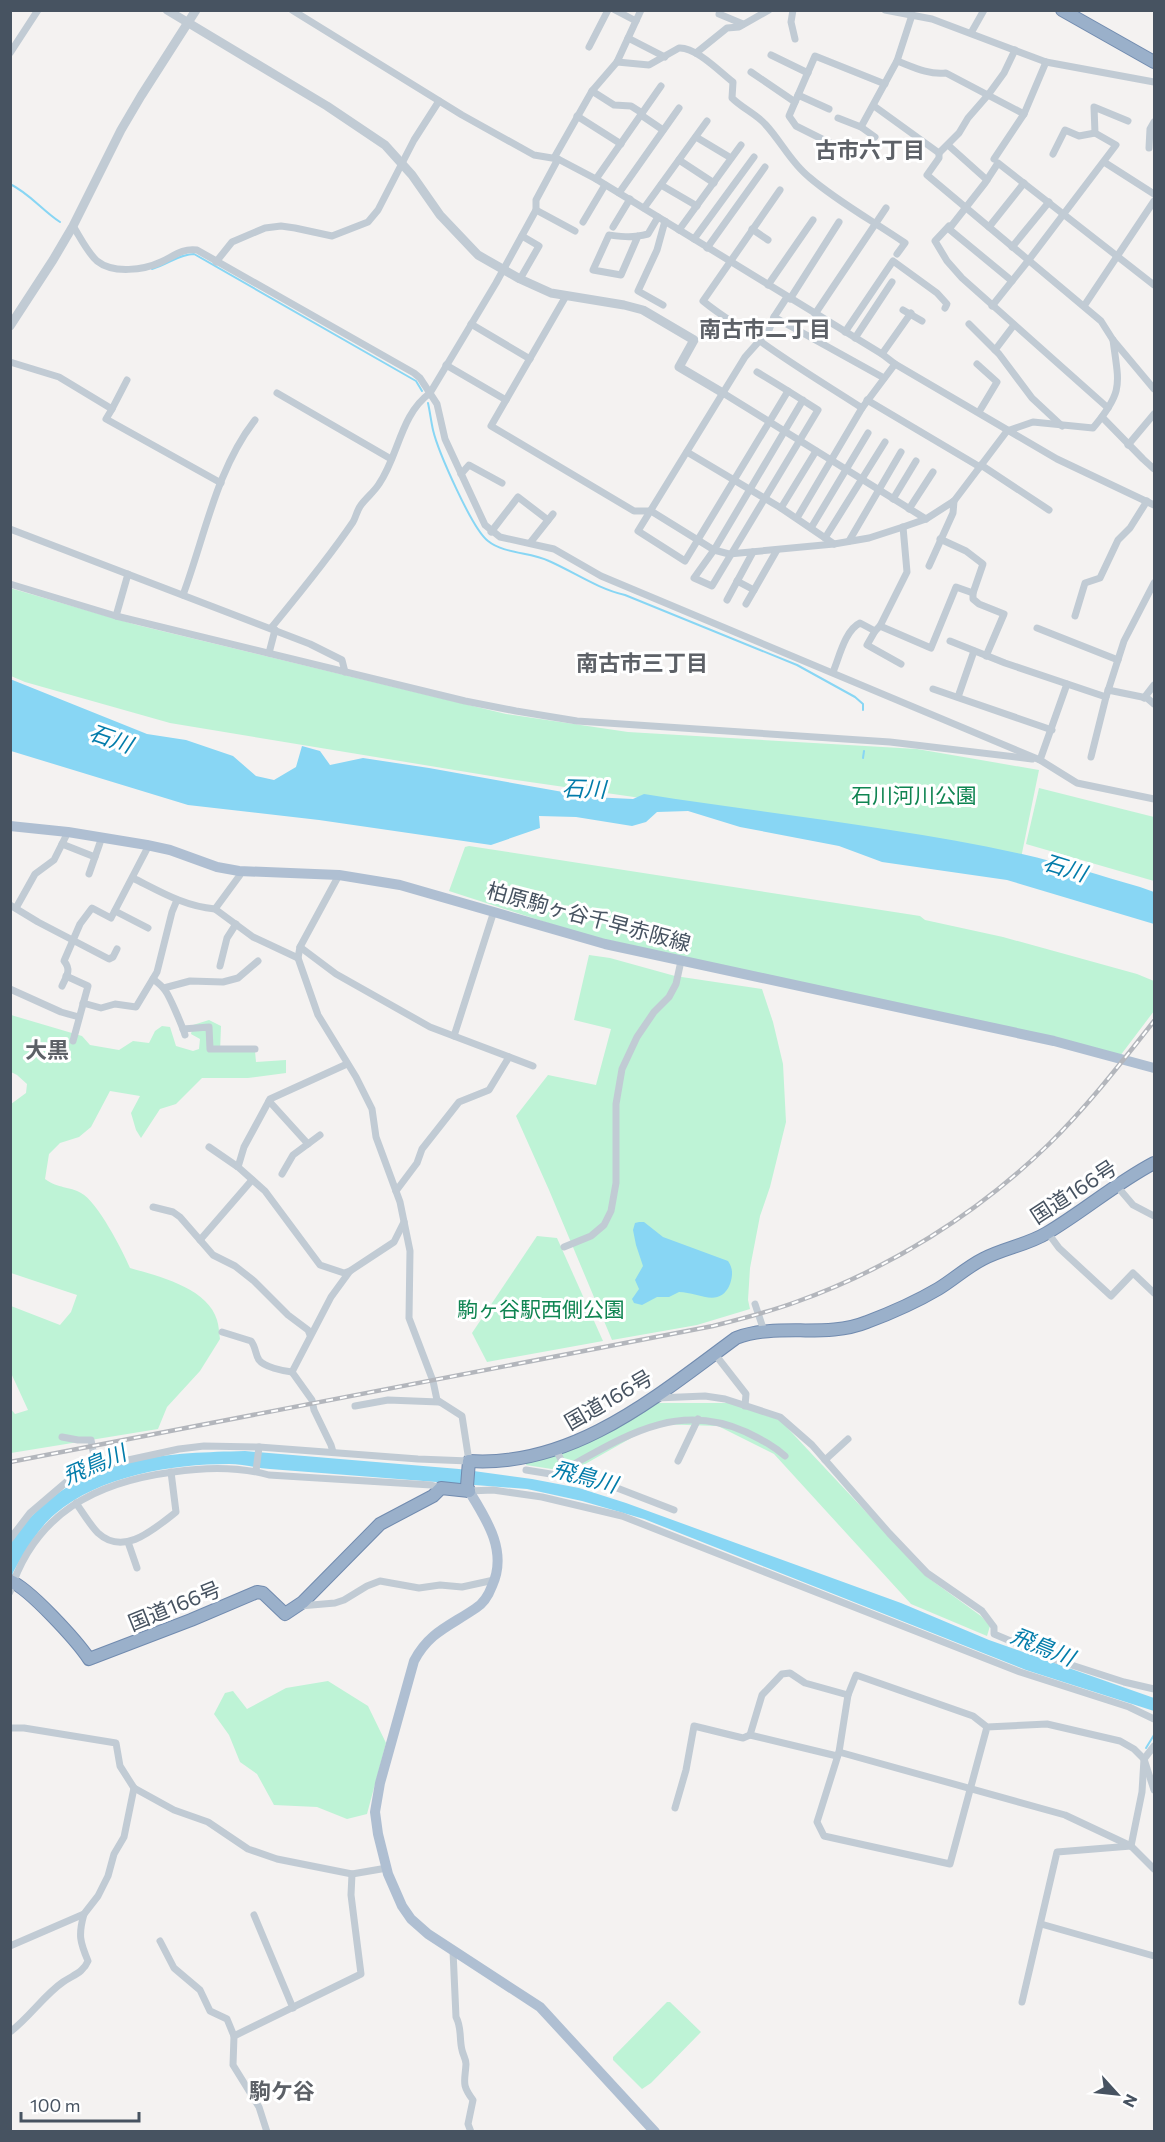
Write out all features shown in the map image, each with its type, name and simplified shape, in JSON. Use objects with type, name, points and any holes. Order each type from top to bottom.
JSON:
[{"type":"highway","points":[[1064,11],[1154,60]]},
{"type":"highway","name":"国道166号","points":[[468,1464],[514,1460],[556,1449],[600,1431],[653,1398],[736,1338],[750,1332],[812,1332],[865,1323],[938,1290],[982,1259],[1048,1233],[1116,1185],[1155,1163]]},
{"type":"highway","points":[[297,1607],[380,1524],[433,1496],[441,1488],[468,1489],[468,1464]]},
{"type":"highway","name":"国道166号","points":[[11,1584],[29,1594],[80,1646],[89,1659],[257,1592],[263,1593],[285,1614],[297,1607]]},
{"type":"main road","name":"柏原駒ヶ谷千早赤阪線","points":[[10,826],[68,832],[149,845],[217,867],[239,871],[339,875],[400,885],[605,944],[1054,1041],[1155,1068]]},
{"type":"main road","points":[[468,1489],[491,1530],[498,1549],[498,1570],[495,1580],[479,1606],[431,1637],[422,1646],[414,1661],[380,1783],[375,1812],[387,1868],[402,1906],[411,1919],[428,1934],[540,2007],[656,2132]]},
{"type":"street","points":[[10,53],[38,10]]},
{"type":"street","points":[[167,10],[362,128],[385,145],[402,162],[440,215],[478,255],[520,279],[551,293],[644,310],[694,340],[679,367],[926,519]]},
{"type":"street","points":[[10,326],[73,226],[131,113],[196,10]]},
{"type":"street","points":[[292,10],[439,101],[534,155],[556,158],[605,184],[895,364],[1057,459],[1155,505]]},
{"type":"street","points":[[589,47],[608,10]]},
{"type":"street","points":[[615,10],[628,13],[636,21]]},
{"type":"street","points":[[269,653],[273,629],[355,520],[360,507],[379,485],[404,428],[421,400],[430,393],[503,270],[536,210],[536,200],[577,116],[592,91],[617,62],[641,10]]},
{"type":"street","points":[[720,10],[719,14],[743,24]]},
{"type":"street","points":[[696,52],[727,28],[739,27],[769,10]]},
{"type":"street","points":[[793,10],[791,22],[795,39]]},
{"type":"street","points":[[885,10],[932,19],[1046,62],[1155,82]]},
{"type":"street","points":[[971,33],[984,10]]},
{"type":"street","points":[[861,127],[897,61],[912,15]]},
{"type":"street","points":[[628,38],[665,57]]},
{"type":"street","points":[[617,62],[649,65],[679,48],[684,47],[696,52],[733,82],[732,98],[745,110],[763,121],[781,142],[790,158],[808,177],[904,243],[897,254]]},
{"type":"street","points":[[1015,50],[1004,73],[958,133],[939,153],[939,158],[927,175],[1101,321],[1113,340],[1155,389]]},
{"type":"street","points":[[771,55],[808,73]]},
{"type":"street","points":[[846,151],[796,126],[789,116],[815,56],[885,84]]},
{"type":"street","points":[[897,61],[924,71],[946,74],[1024,114]]},
{"type":"street","points":[[994,159],[1024,114],[1046,62]]},
{"type":"street","points":[[751,72],[797,98],[829,110]]},
{"type":"street","points":[[596,179],[661,86]]},
{"type":"street","points":[[592,91],[614,105],[631,106],[663,130]]},
{"type":"street","points":[[216,262],[232,243],[265,228],[281,226],[332,236],[368,222],[378,210],[402,162],[439,101]]},
{"type":"street","points":[[874,106],[939,153]]},
{"type":"street","points":[[1095,133],[1094,107],[1128,121]]},
{"type":"street","points":[[619,193],[679,108]]},
{"type":"street","points":[[577,116],[621,144]]},
{"type":"street","points":[[838,118],[861,127],[875,137]]},
{"type":"street","points":[[644,208],[707,122]]},
{"type":"street","points":[[1149,148],[1150,129],[1155,122]]},
{"type":"street","points":[[992,306],[1116,145],[1095,133],[1079,136],[1065,130],[1053,154]]},
{"type":"street","points":[[696,137],[731,158]]},
{"type":"street","points":[[679,230],[741,145]]},
{"type":"street","points":[[948,145],[987,180]]},
{"type":"street","points":[[694,239],[754,157]]},
{"type":"street","points":[[678,160],[714,183]]},
{"type":"street","points":[[1104,162],[1155,194]]},
{"type":"street","points":[[1108,408],[962,278],[947,261],[935,241],[987,180],[998,163],[1155,285]]},
{"type":"street","points":[[707,248],[765,167]]},
{"type":"street","points":[[989,227],[1024,183]]},
{"type":"street","points":[[583,222],[605,184]]},
{"type":"street","points":[[661,185],[697,206]]},
{"type":"street","points":[[780,190],[703,301],[720,316],[862,408]]},
{"type":"street","points":[[726,194],[740,203]]},
{"type":"street","points":[[613,227],[630,199]]},
{"type":"street","points":[[1084,306],[1155,201]]},
{"type":"street","points":[[1012,247],[1049,202]]},
{"type":"street","points":[[815,314],[886,208]]},
{"type":"street","points":[[536,210],[574,231]]},
{"type":"street","points":[[638,236],[621,276],[592,270],[609,235],[632,238],[638,236],[648,234],[658,217]]},
{"type":"street","points":[[768,285],[813,220]]},
{"type":"street","points":[[663,305],[638,291],[657,250],[665,221]]},
{"type":"street","points":[[788,391],[685,561],[638,531],[745,357],[769,330],[774,317],[839,222]]},
{"type":"street","points":[[951,224],[949,229],[1012,281]]},
{"type":"street","points":[[73,226],[93,257],[108,267],[143,268],[160,263],[182,251],[196,250],[414,373],[437,404],[445,440],[484,525],[500,537],[554,549],[601,576],[1040,760],[1077,783],[1155,799]]},
{"type":"street","points":[[752,229],[768,240]]},
{"type":"street","points":[[520,279],[539,246],[522,236]]},
{"type":"street","points":[[845,332],[893,261],[937,293],[948,304],[945,308]]},
{"type":"street","points":[[855,338],[892,282]]},
{"type":"street","points":[[566,296],[491,426],[634,511],[651,511],[714,550],[732,554],[834,544],[868,538],[926,519],[954,501],[998,441],[1009,430],[1034,422],[1093,428],[1108,408],[1118,389],[1113,340]]},
{"type":"street","points":[[882,354],[907,311],[922,321]]},
{"type":"street","points":[[774,317],[884,378]]},
{"type":"street","points":[[471,324],[530,359]]},
{"type":"street","points":[[969,324],[1014,372],[1032,398],[1062,426]]},
{"type":"street","points":[[995,350],[1014,325]]},
{"type":"street","points":[[10,362],[59,377],[112,408]]},
{"type":"street","points":[[797,519],[867,400],[895,364]]},
{"type":"street","points":[[977,364],[997,382],[979,412]]},
{"type":"street","points":[[446,365],[506,400]]},
{"type":"street","points":[[757,372],[803,400],[818,410],[712,586],[694,578],[714,550],[803,400]]},
{"type":"street","points":[[127,380],[106,419],[221,483]]},
{"type":"street","points":[[277,393],[391,459]]},
{"type":"street","points":[[867,400],[980,466],[1049,510]]},
{"type":"street","points":[[1128,445],[1155,414]]},
{"type":"street","points":[[1102,417],[1155,469]]},
{"type":"street","points":[[183,595],[221,483],[240,439],[255,420]]},
{"type":"street","points":[[811,528],[868,433]]},
{"type":"street","points":[[825,538],[885,442]]},
{"type":"street","points":[[782,508],[816,451]]},
{"type":"street","points":[[687,452],[782,508],[834,544]]},
{"type":"street","points":[[849,541],[901,452]]},
{"type":"street","points":[[893,499],[916,461]]},
{"type":"street","points":[[461,474],[469,465],[502,483]]},
{"type":"street","points":[[909,509],[933,472]]},
{"type":"street","points":[[492,532],[518,497],[550,517],[530,543]]},
{"type":"street","points":[[929,566],[952,513],[954,501]]},
{"type":"street","points":[[1075,616],[1085,583],[1100,578],[1118,540],[1130,528],[1147,501]]},
{"type":"street","points":[[901,664],[867,645],[878,629],[907,572],[903,527]]},
{"type":"street","points":[[10,529],[310,644],[342,660],[345,672]]},
{"type":"street","points":[[940,539],[966,551],[984,564],[973,593],[974,599],[1004,614],[986,656]]},
{"type":"street","points":[[746,604],[777,549]]},
{"type":"street","points":[[727,600],[753,552]]},
{"type":"street","points":[[116,616],[128,574]]},
{"type":"street","points":[[737,581],[754,590]]},
{"type":"street","points":[[1091,758],[1107,693],[1124,640],[1155,583]]},
{"type":"street","points":[[10,584],[116,616],[465,701],[516,711],[577,721],[890,742],[1040,760]]},
{"type":"street","points":[[833,672],[850,631],[856,624],[860,623],[931,648],[956,588],[973,593]]},
{"type":"street","points":[[1037,628],[1118,660]]},
{"type":"street","points":[[950,642],[1067,684],[1144,698],[1155,704]]},
{"type":"street","points":[[958,697],[974,651]]},
{"type":"street","points":[[1040,760],[1067,684]]},
{"type":"street","points":[[1144,698],[1155,685]]},
{"type":"street","points":[[933,689],[1052,730]]},
{"type":"street","points":[[68,832],[54,860],[35,874],[13,908],[110,959],[117,949]]},
{"type":"street","points":[[89,874],[102,837]]},
{"type":"street","points":[[62,843],[95,857]]},
{"type":"street","points":[[62,986],[68,966],[64,961],[80,924],[92,908],[111,918],[149,845]]},
{"type":"street","points":[[215,909],[240,875],[239,871]]},
{"type":"street","points":[[339,875],[300,948],[298,958],[318,1015],[370,1103],[376,1137],[396,1191],[410,1251],[409,1317],[439,1402]]},
{"type":"street","points":[[133,878],[196,908],[215,909],[253,937],[298,958]]},
{"type":"street","points":[[83,1003],[101,1008],[115,1004],[136,1007],[157,972],[177,900]]},
{"type":"street","points":[[115,911],[148,928]]},
{"type":"street","points":[[454,1036],[494,911]]},
{"type":"street","points":[[220,966],[227,938],[236,924]]},
{"type":"street","points":[[300,948],[336,974],[420,1022],[533,1066]]},
{"type":"street","points":[[164,988],[190,981],[224,982],[238,978],[258,961]]},
{"type":"street","points":[[564,1247],[591,1236],[604,1225],[612,1211],[616,1183],[615,1104],[622,1069],[637,1037],[654,1012],[669,997],[676,984],[681,961]]},
{"type":"street","points":[[66,976],[88,986],[73,1041]]},
{"type":"street","points":[[153,979],[164,988],[184,1032],[209,1027],[210,1049],[255,1048]]},
{"type":"street","points":[[10,989],[61,1012],[78,1017]]},
{"type":"street","points":[[396,1191],[417,1163],[422,1149],[459,1102],[489,1090],[509,1057]]},
{"type":"street","points":[[238,1167],[244,1147],[268,1101],[347,1065]]},
{"type":"street","points":[[268,1101],[308,1144]]},
{"type":"street","points":[[282,1174],[293,1155],[320,1135]]},
{"type":"street","points":[[209,1147],[238,1167],[265,1191],[320,1265],[344,1273],[350,1271],[394,1242],[404,1222]]},
{"type":"street","points":[[200,1240],[252,1180]]},
{"type":"street","points":[[1116,1185],[1133,1204],[1155,1216]]},
{"type":"street","points":[[153,1207],[173,1212],[213,1255],[235,1266],[254,1281],[288,1315],[308,1330],[310,1335]]},
{"type":"street","points":[[1048,1233],[1059,1248],[1111,1296],[1134,1273],[1155,1293]]},
{"type":"street","points":[[292,1372],[331,1297],[350,1271]]},
{"type":"street","points":[[755,1304],[764,1331]]},
{"type":"street","points":[[222,1332],[251,1341],[259,1360],[264,1364],[292,1372],[312,1400],[314,1410],[333,1452]]},
{"type":"street","points":[[714,1353],[746,1394],[745,1406]]},
{"type":"street","points":[[653,1398],[705,1396],[725,1399],[780,1417],[825,1460],[927,1574],[982,1611],[994,1627],[994,1634],[1063,1662],[1124,1682],[1155,1689]]},
{"type":"street","points":[[10,1539],[30,1513],[71,1478],[96,1467],[179,1449],[204,1446],[259,1448],[468,1464],[462,1416],[439,1402],[388,1400],[355,1406]]},
{"type":"street","points":[[565,1469],[621,1437],[652,1425],[698,1419],[729,1425],[766,1442],[784,1456]]},
{"type":"street","points":[[678,1461],[686,1454],[698,1419]]},
{"type":"street","points":[[62,1437],[91,1440],[96,1467]]},
{"type":"street","points":[[825,1460],[848,1439]]},
{"type":"street","points":[[256,1470],[259,1448]]},
{"type":"street","points":[[556,1449],[569,1477]]},
{"type":"street","points":[[11,1584],[37,1538],[51,1522],[76,1503],[110,1485],[171,1472],[227,1468],[256,1470],[269,1475],[431,1485],[441,1488]]},
{"type":"street","points":[[526,1470],[617,1488],[674,1510]]},
{"type":"street","points":[[76,1503],[96,1531],[108,1541],[128,1542],[150,1532],[176,1512],[171,1472]]},
{"type":"street","points":[[468,1489],[542,1497],[622,1516],[1020,1672],[1129,1707],[1155,1719]]},
{"type":"street","points":[[128,1542],[137,1568]]},
{"type":"street","points":[[297,1607],[335,1603],[380,1581],[420,1588],[440,1585],[462,1587],[495,1580]]},
{"type":"street","points":[[750,1736],[762,1695],[782,1674],[790,1674],[805,1683],[848,1695]]},
{"type":"street","points":[[987,1727],[950,1864],[824,1836],[817,1822],[838,1754],[848,1695],[856,1675],[973,1716],[987,1727],[1047,1724],[1120,1741],[1134,1749],[1144,1759],[1155,1790]]},
{"type":"street","points":[[675,1808],[686,1770],[694,1726],[743,1738],[750,1736],[838,1754],[1065,1815],[1131,1846],[1155,1869]]},
{"type":"street","points":[[10,1728],[24,1728],[116,1743],[120,1766],[134,1788],[174,1810],[208,1822],[248,1849],[278,1859],[352,1874],[387,1868]]},
{"type":"street","points":[[1131,1846],[1142,1792],[1144,1759],[1155,1746]]},
{"type":"street","points":[[10,2032],[36,2010],[51,1992],[85,1970],[88,1961],[80,1943],[84,1914],[98,1896],[108,1876],[114,1854],[124,1837],[134,1788]]},
{"type":"street","points":[[1022,2002],[1058,1852],[1131,1846]]},
{"type":"street","points":[[234,2036],[361,1974],[351,1895],[352,1874]]},
{"type":"street","points":[[10,1946],[84,1914]]},
{"type":"street","points":[[254,1915],[293,2008]]},
{"type":"street","points":[[1041,1924],[1155,1956]]},
{"type":"street","points":[[160,1941],[174,1968],[200,1990],[210,2011],[227,2019],[234,2036],[233,2065],[258,2107],[267,2132]]},
{"type":"street","points":[[453,1951],[456,2017],[461,2026],[462,2049],[466,2061],[463,2080],[473,2100],[468,2124],[471,2132]]},
{"type":"green space","name":"石川河川公園","points":[[10,588],[137,625],[506,714],[628,732],[917,749],[1039,770],[1021,858],[772,817],[509,779],[170,723],[11,676]]},
{"type":"green space","points":[[1039,788],[1154,817],[1154,881],[1026,844]]},
{"type":"green space","points":[[465,847],[920,916],[925,920],[1003,937],[1137,974],[1154,981],[1154,1011],[1120,1056],[582,934],[449,891]]},
{"type":"green space","points":[[589,955],[610,958],[675,976],[762,989],[783,1064],[786,1122],[770,1187],[760,1216],[750,1268],[748,1300],[750,1309],[697,1325],[612,1340],[516,1116],[548,1075],[596,1085],[611,1029],[574,1020]]},
{"type":"green space","points":[[11,1015],[82,1036],[90,1045],[119,1050],[133,1041],[149,1043],[155,1031],[162,1026],[170,1027],[176,1046],[193,1051],[199,1049],[200,1039],[191,1034],[193,1025],[209,1020],[221,1026],[220,1052],[255,1051],[256,1062],[286,1060],[286,1073],[248,1078],[202,1078],[176,1104],[160,1109],[141,1138],[131,1113],[140,1096],[110,1091],[91,1127],[79,1137],[60,1143],[49,1154],[45,1179],[77,1191],[87,1198],[109,1227],[130,1268],[181,1285],[193,1292],[212,1309],[217,1320],[220,1339],[200,1371],[167,1407],[158,1429],[11,1453],[10,1408],[15,1414],[28,1410],[11,1373],[11,1306],[60,1325],[71,1312],[77,1295],[11,1273],[11,1104],[26,1093],[27,1084],[11,1072]]},
{"type":"green space","name":"駒ヶ谷駅西側公園","points":[[537,1236],[557,1238],[603,1341],[487,1362],[472,1333]]},
{"type":"green space","points":[[655,1403],[730,1403],[780,1420],[927,1577],[981,1616],[990,1626],[987,1636],[911,1604],[774,1454],[718,1426],[656,1424],[571,1472],[526,1465],[527,1461]]},
{"type":"green space","points":[[328,1681],[368,1706],[386,1743],[367,1814],[347,1819],[317,1807],[274,1805],[257,1774],[240,1762],[229,1735],[214,1714],[225,1693],[233,1691],[247,1709],[286,1688]]},
{"type":"green space","points":[[667,2002],[670,2002],[701,2032],[651,2083],[642,2089],[613,2060],[613,2057]]},
{"type":"water","name":"石川","points":[[10,679],[147,734],[186,740],[233,756],[256,776],[274,780],[296,767],[302,746],[320,751],[330,765],[363,758],[591,797],[633,799],[644,794],[928,836],[1067,865],[1154,892],[1154,924],[1007,880],[882,862],[839,846],[740,827],[688,811],[657,812],[646,822],[632,826],[576,817],[539,816],[540,828],[491,845],[319,820],[188,805],[11,751]]},
{"type":"water","points":[[644,1222],[663,1237],[728,1261],[732,1275],[726,1292],[714,1298],[679,1292],[669,1297],[657,1297],[642,1305],[634,1303],[632,1299],[639,1289],[635,1280],[643,1266],[633,1230],[635,1223]]},
{"type":"water","points":[[245,1451],[459,1469],[579,1488],[901,1603],[989,1640],[1154,1698],[1154,1711],[1026,1670],[644,1519],[582,1501],[527,1489],[270,1469],[234,1464],[184,1466],[160,1470],[114,1481],[73,1501],[55,1514],[30,1543],[11,1578],[10,1549],[17,1532],[38,1510],[60,1492],[84,1478],[109,1468],[162,1456]]},
{"type":"waterway","points":[[10,184],[60,222]]},
{"type":"waterway","points":[[152,269],[183,256],[194,254],[416,381],[422,391]]},
{"type":"waterway","points":[[428,403],[433,430],[448,471],[473,522],[488,541],[502,548],[542,558],[605,589],[797,665],[855,697],[863,704],[863,710]]},
{"type":"waterway","points":[[863,758],[864,751]]},
{"type":"waterway","points":[[1146,1748],[1154,1735]]},
{"type":"railway","points":[[10,1462],[713,1326],[765,1312],[831,1289],[898,1256],[930,1237],[992,1194],[1021,1170],[1076,1116],[1154,1021]]},
{"type":"district","name":"古市六丁目","points":[[870,149]]},
{"type":"district","name":"南古市二丁目","points":[[765,328]]},
{"type":"district","name":"南古市三丁目","points":[[642,662]]},
{"type":"district","name":"大黒","points":[[47,1049]]},
{"type":"district","name":"駒ケ谷","points":[[282,2090]]},
{"type":"water label","name":"飛鳥川","points":[[94,1464]]},
{"type":"water label","name":"飛鳥川","points":[[585,1476]]},
{"type":"water label","name":"飛鳥川","points":[[1043,1646]]}]
